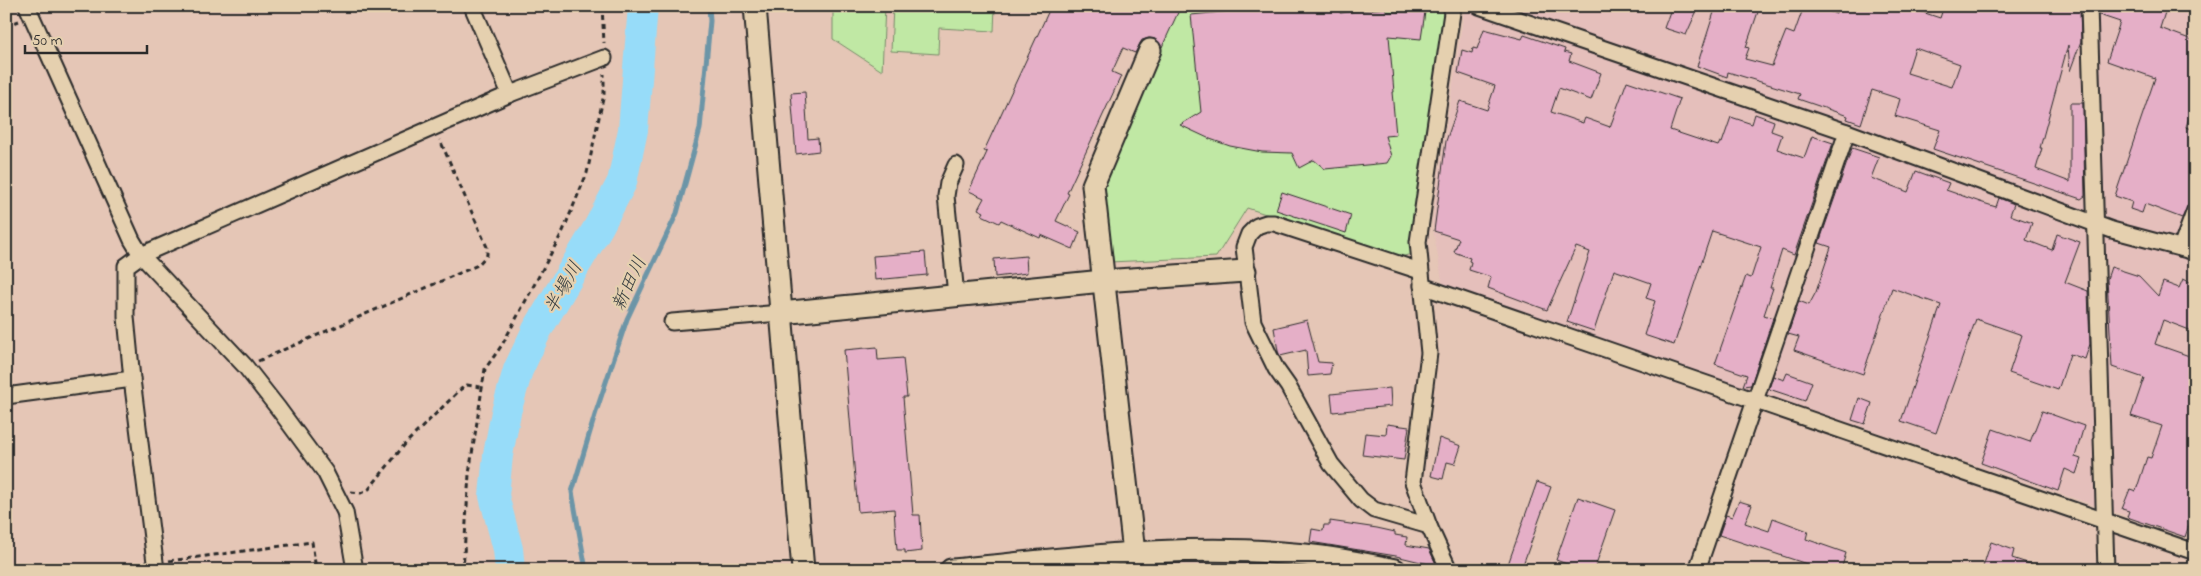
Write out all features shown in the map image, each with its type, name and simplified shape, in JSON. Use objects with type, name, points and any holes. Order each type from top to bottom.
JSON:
[{"type":"street","points":[[28,6],[123,222],[141,255],[245,366],[325,472],[339,497],[350,527],[355,570]]},
{"type":"street","points":[[472,6],[510,94]]},
{"type":"street","points":[[755,6],[803,570]]},
{"type":"street","points":[[1449,570],[1429,526],[1413,482],[1428,353],[1418,242],[1453,6]]},
{"type":"street","points":[[1479,6],[1847,132],[2112,230],[2188,250],[2195,210]]},
{"type":"street","points":[[2088,6],[2094,222],[2106,521],[2106,570]]},
{"type":"street","points":[[1134,561],[1093,185],[1150,50]]},
{"type":"street","points":[[156,566],[132,379],[125,279],[126,266],[141,255],[510,94],[604,58]]},
{"type":"street","points":[[1697,570],[1847,132]]},
{"type":"street","points":[[956,165],[948,183],[946,196],[956,295]]},
{"type":"street","points":[[1429,526],[1368,507],[1331,464],[1288,386],[1276,369],[1253,322],[1245,271],[1245,240],[1257,226],[1274,223],[1754,402],[2195,552]]},
{"type":"street","points":[[672,322],[1103,281],[1245,271]]},
{"type":"street","points":[[6,396],[132,379]]},
{"type":"street","points":[[951,570],[1134,561],[1219,551],[1304,555],[1395,570]]},
{"type":"path","points":[[463,570],[469,474],[485,369],[502,345],[563,231],[587,173],[604,94],[602,6]]},
{"type":"path","points":[[245,366],[478,265],[487,255],[487,247],[435,128]]},
{"type":"path","points":[[339,497],[349,492],[361,493],[369,489],[406,443],[461,389],[467,385],[481,386]]},
{"type":"path","points":[[156,566],[312,542],[316,570]]},
{"type":"shaded area","points":[[1465,6],[2195,6],[2195,539],[1443,286],[1432,222]]},
{"type":"green space","points":[[833,6],[885,6],[882,71],[833,39]]},
{"type":"green space","points":[[893,6],[995,6],[994,31],[939,28],[938,54],[891,51]]},
{"type":"green space","points":[[1175,6],[1447,6],[1411,254],[1401,257],[1247,208],[1216,257],[1110,262],[1101,182]]},
{"type":"building","points":[[1051,6],[1181,6],[1162,47],[1155,39],[1149,38],[1142,40],[1135,53],[1123,48],[1112,72],[1121,76],[1056,221],[1080,232],[1073,249],[1041,235],[1040,238],[1001,220],[999,223],[982,215],[984,212],[978,209],[984,198],[969,191],[987,152],[984,151]]},
{"type":"building","points":[[1284,6],[1339,6],[1340,13],[1386,8],[1386,12],[1425,12],[1421,39],[1389,36],[1396,135],[1385,136],[1391,156],[1387,163],[1325,169],[1314,160],[1299,168],[1292,153],[1262,152],[1230,146],[1180,125],[1201,112],[1191,15]]},
{"type":"building","points":[[1672,6],[1699,6],[1686,35],[1664,28]]},
{"type":"building","points":[[1716,6],[1760,6],[1746,47],[1749,48],[1745,59],[1772,66],[1786,31],[1794,34],[1804,6],[1814,6],[1836,14],[1839,6],[1904,6],[1940,18],[1944,6],[2080,6],[2081,41],[2070,71],[2068,45],[2036,169],[2070,182],[2070,103],[2083,103],[2085,196],[2081,199],[1933,149],[1940,130],[1895,116],[1900,99],[1872,90],[1861,124],[1847,119],[1848,116],[1798,99],[1800,94],[1728,72],[1727,77],[1697,66]],"holes":[[[1915,48],[1960,64],[1952,87],[1907,73]]]},
{"type":"building","points":[[2098,6],[2167,6],[2160,28],[2195,41],[2195,99],[2186,127],[2195,130],[2195,192],[2182,218],[2145,204],[2142,213],[2130,209],[2132,202],[2115,196],[2155,78],[2107,61],[2120,22],[2099,15]]},
{"type":"building","points":[[1484,29],[1522,39],[1524,35],[1565,49],[1564,52],[1571,54],[1569,61],[1601,73],[1591,100],[1559,88],[1551,112],[1583,123],[1585,118],[1610,127],[1627,81],[1680,99],[1670,130],[1718,146],[1720,142],[1722,143],[1731,117],[1752,124],[1755,114],[1774,121],[1771,131],[1782,135],[1777,149],[1804,158],[1812,136],[1833,143],[1794,255],[1782,250],[1764,315],[1773,318],[1751,385],[1743,386],[1747,375],[1715,364],[1746,276],[1751,278],[1761,247],[1712,231],[1674,345],[1644,335],[1655,301],[1646,298],[1651,283],[1614,270],[1594,331],[1567,322],[1590,252],[1576,247],[1547,310],[1488,288],[1491,277],[1469,270],[1470,258],[1454,252],[1459,239],[1434,231],[1446,141],[1460,101],[1487,110],[1495,86],[1458,73],[1462,50],[1472,53],[1473,48],[1477,49]]},
{"type":"building","points":[[805,92],[808,139],[818,138],[819,151],[796,154],[791,93]]},
{"type":"building","points":[[1852,148],[1879,157],[1871,178],[1908,192],[1916,171],[1949,183],[1946,190],[1980,202],[1996,207],[1999,198],[2014,204],[2010,215],[2032,223],[2026,240],[2052,250],[2057,234],[2080,242],[2065,282],[2088,291],[2090,344],[2085,359],[2070,354],[2058,390],[2009,373],[2022,335],[1976,319],[1936,433],[1901,421],[1941,305],[1892,288],[1863,374],[1794,350],[1799,337],[1788,334],[1799,301],[1809,305],[1816,292],[1831,247],[1819,243]]},
{"type":"building","points":[[1282,192],[1351,215],[1346,233],[1276,210]]},
{"type":"building","points":[[925,252],[927,275],[875,280],[873,256]]},
{"type":"building","points":[[1026,256],[1027,273],[995,277],[994,259]]},
{"type":"building","points":[[2111,267],[2139,276],[2158,296],[2163,282],[2179,288],[2183,279],[2195,284],[2195,332],[2163,320],[2155,344],[2195,358],[2195,507],[2185,537],[2127,517],[2129,511],[2122,509],[2130,489],[2136,491],[2147,457],[2151,458],[2162,426],[2131,416],[2144,378],[2112,367],[2107,279]]},
{"type":"building","points":[[1307,320],[1318,362],[1332,363],[1330,374],[1308,376],[1306,350],[1280,356],[1274,328]]},
{"type":"building","points":[[877,347],[878,360],[903,358],[907,397],[903,397],[913,515],[920,515],[922,551],[905,553],[905,550],[897,550],[894,509],[858,512],[844,350]]},
{"type":"building","points":[[1787,373],[1812,382],[1805,401],[1769,389],[1773,376],[1784,380]]},
{"type":"building","points":[[1390,388],[1391,406],[1333,412],[1331,394]]},
{"type":"building","points":[[1859,398],[1872,403],[1865,424],[1852,420]]},
{"type":"building","points":[[2042,411],[2084,426],[2075,457],[2081,459],[2076,474],[2065,469],[2058,491],[1981,463],[1993,429],[2030,442]]},
{"type":"building","points":[[1387,424],[1409,427],[1404,460],[1362,455],[1365,433],[1386,435]]},
{"type":"building","points":[[1439,438],[1461,446],[1455,464],[1447,462],[1443,479],[1431,476]]},
{"type":"building","points":[[1537,482],[1551,487],[1521,570],[1506,570]]},
{"type":"building","points":[[1578,497],[1615,510],[1594,570],[1583,570],[1556,560]]},
{"type":"building","points":[[1739,501],[1752,505],[1745,523],[1769,531],[1773,518],[1808,531],[1806,539],[1846,553],[1841,570],[1825,570],[1719,535],[1726,515],[1732,517]]},
{"type":"building","points":[[1330,521],[1377,528],[1395,532],[1395,535],[1407,537],[1406,545],[1429,549],[1437,566],[1396,556],[1310,542],[1312,529],[1323,531],[1324,525],[1330,525]]},
{"type":"building","points":[[1991,542],[2014,550],[2012,558],[2039,567],[2039,570],[1982,570]]},
{"type":"waterway","name":"半場川","points":[[510,570],[508,549],[494,496],[498,455],[506,412],[518,370],[537,330],[599,226],[622,182],[633,130],[643,6]]},
{"type":"waterway","name":"新田川","points":[[586,570],[572,492],[627,319],[677,213],[700,129],[710,21],[709,6]]}]
